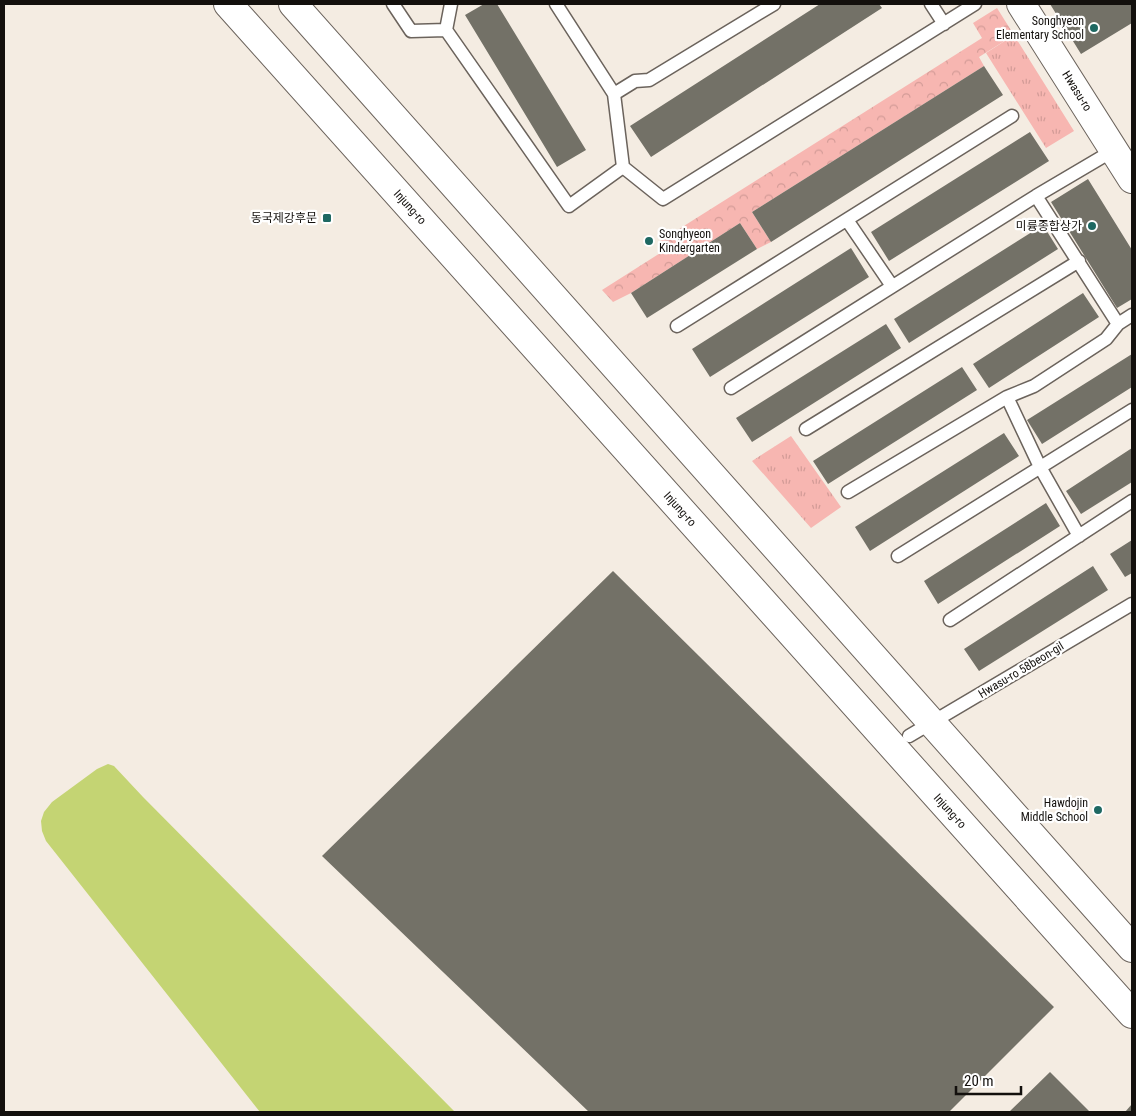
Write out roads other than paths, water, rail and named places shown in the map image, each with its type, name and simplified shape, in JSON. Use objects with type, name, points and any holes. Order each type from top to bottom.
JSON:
[{"type":"main road","name":"Injung-ro","points":[[228,4],[1132,1014]]},
{"type":"main road","points":[[292,4],[920,729],[1132,948]]},
{"type":"main road","name":"Hwasu-ro","points":[[1021,4],[1132,179]]},
{"type":"lane","points":[[393,4],[411,31],[446,30]]},
{"type":"lane","points":[[452,4],[446,30],[569,206],[623,168]]},
{"type":"lane","points":[[556,4],[614,94],[623,168],[663,199],[975,4]]},
{"type":"lane","points":[[614,94],[637,75],[649,80],[774,4]]},
{"type":"lane","points":[[931,4],[944,24]]},
{"type":"lane","points":[[677,326],[1012,116]]},
{"type":"lane","points":[[731,388],[1036,196],[1114,150]]},
{"type":"lane","points":[[1036,196],[1118,324]]},
{"type":"lane","points":[[847,220],[892,286]]},
{"type":"lane","points":[[806,429],[1078,261]]},
{"type":"lane","points":[[848,492],[1007,397],[1034,386],[1106,339],[1118,324],[1132,316]]},
{"type":"lane","points":[[1007,397],[1040,467],[1079,536]]},
{"type":"lane","points":[[898,556],[1132,410]]},
{"type":"lane","points":[[950,620],[1132,501]]},
{"type":"lane","name":"Hwasu-ro 58beon-gil","points":[[920,729],[1132,604]]},
{"type":"place","name":"Songhyeon Elementary School","points":[[1094,28]]},
{"type":"place","name":"동국제강후문","points":[[327,218]]},
{"type":"place","name":"미륭종합상가","points":[[1092,226]]},
{"type":"place","name":"Songhyeon Kindergarten","points":[[649,241]]},
{"type":"place","name":"Hawdojin Middle School","points":[[1098,810]]}]
